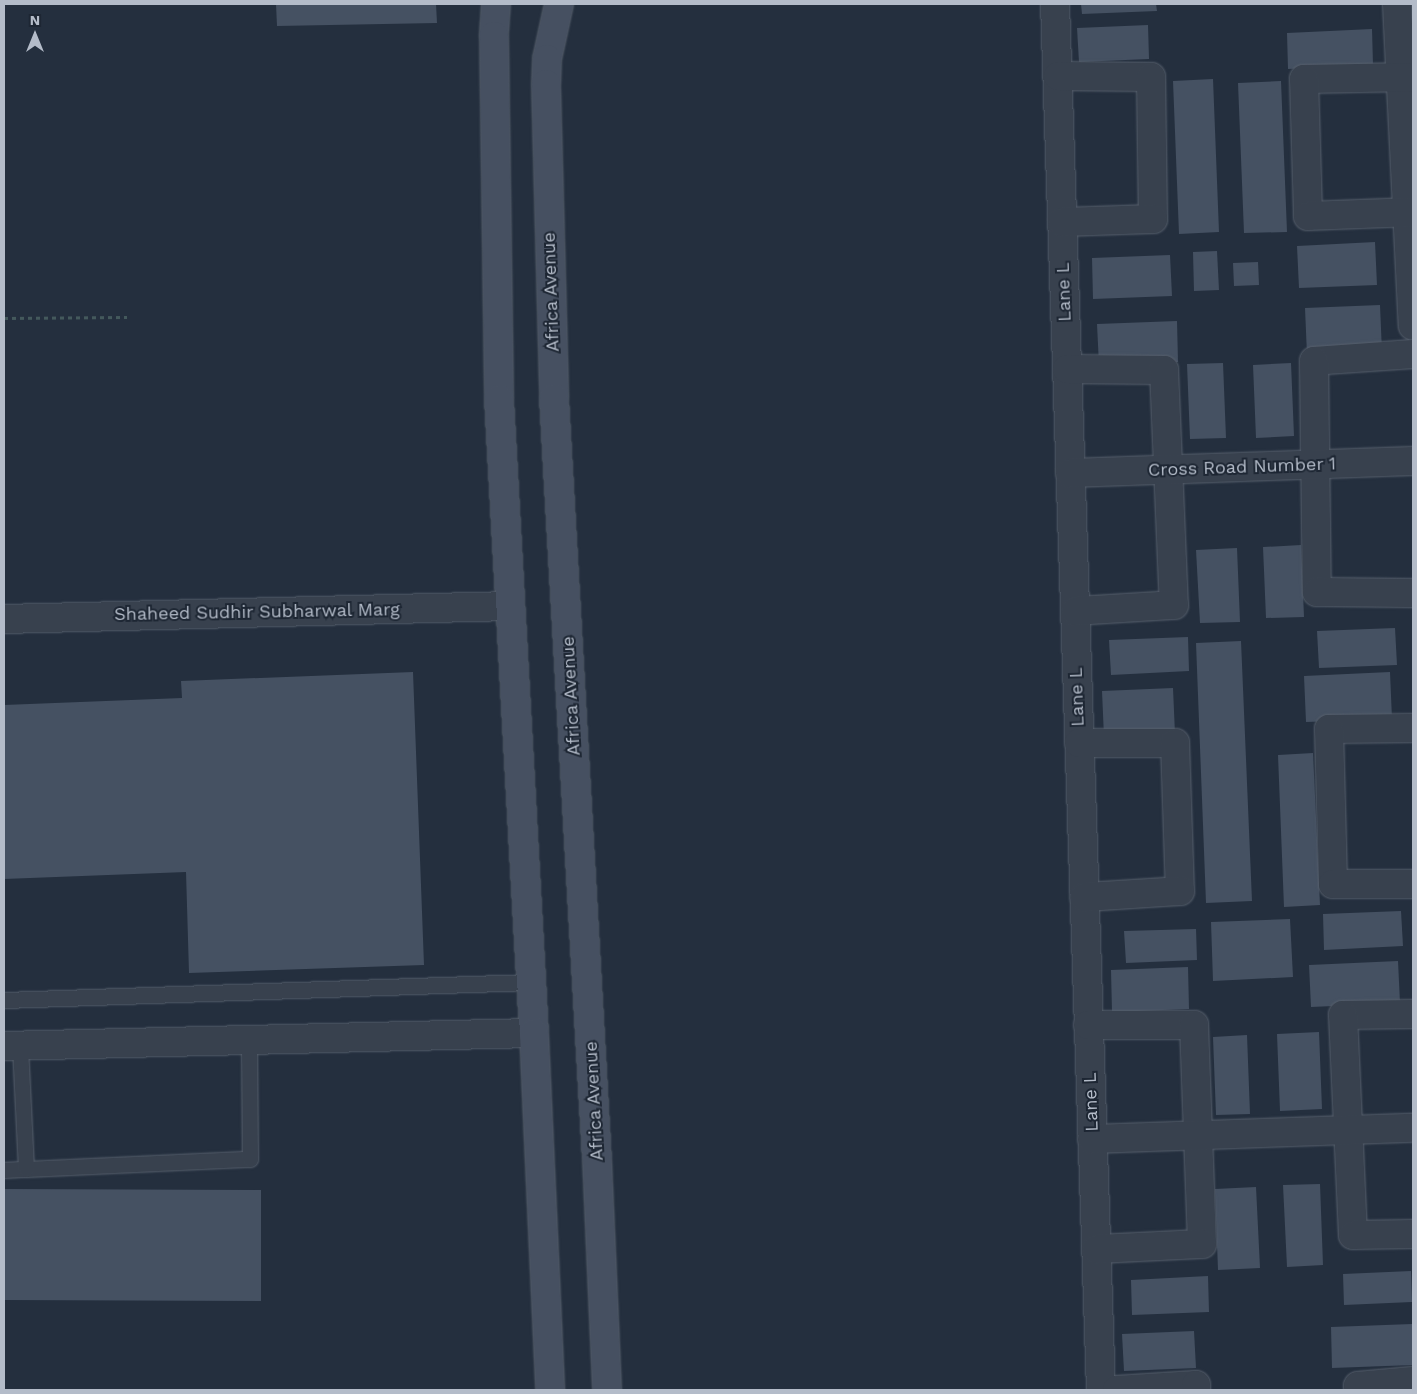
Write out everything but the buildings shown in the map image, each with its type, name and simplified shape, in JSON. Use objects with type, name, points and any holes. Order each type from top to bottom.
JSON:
[{"type":"main road","points":[[496,4],[494,36],[499,399],[534,1033],[550,1390]]},
{"type":"main road","name":"Africa Avenue","points":[[559,4],[547,59],[546,84],[554,398],[597,1159],[606,1390]]},
{"type":"street","name":"Lane L","points":[[1055,4],[1101,1390]]},
{"type":"street","points":[[1397,4],[1407,77],[1413,326]]},
{"type":"street","points":[[1058,76],[1151,77],[1153,219],[1062,222]]},
{"type":"street","points":[[1407,77],[1304,79],[1308,216],[1410,212]]},
{"type":"street","points":[[1413,354],[1314,361],[1317,464],[1317,592],[1413,593]]},
{"type":"street","points":[[1067,368],[1164,370],[1170,470],[1174,605],[1075,611]]},
{"type":"street","name":"Cross Road Number 1","points":[[1070,473],[1413,461]]},
{"type":"street","name":"Shaheed Sudhir Subharwal Marg","points":[[4,619],[510,606]]},
{"type":"street","points":[[1413,728],[1329,730],[1333,884],[1413,884]]},
{"type":"street","points":[[1079,743],[1175,743],[1180,891],[1084,898]]},
{"type":"street","points":[[1413,1014],[1342,1015],[1353,1235],[1413,1234]]},
{"type":"street","points":[[1088,1025],[1194,1025],[1202,1244],[1096,1249]]},
{"type":"street","points":[[12,1046],[534,1033]]},
{"type":"street","points":[[1092,1139],[1413,1128]]},
{"type":"street","points":[[1358,1390],[1358,1386],[1413,1381]]},
{"type":"street","points":[[1117,1390],[1196,1385],[1196,1390]]},
{"type":"lane","points":[[4,1000],[531,982]]},
{"type":"lane","points":[[4,1170],[250,1159],[250,1040]]},
{"type":"lane","points":[[12,1046],[26,1169]]},
{"type":"path","points":[[4,318],[127,317]]}]
